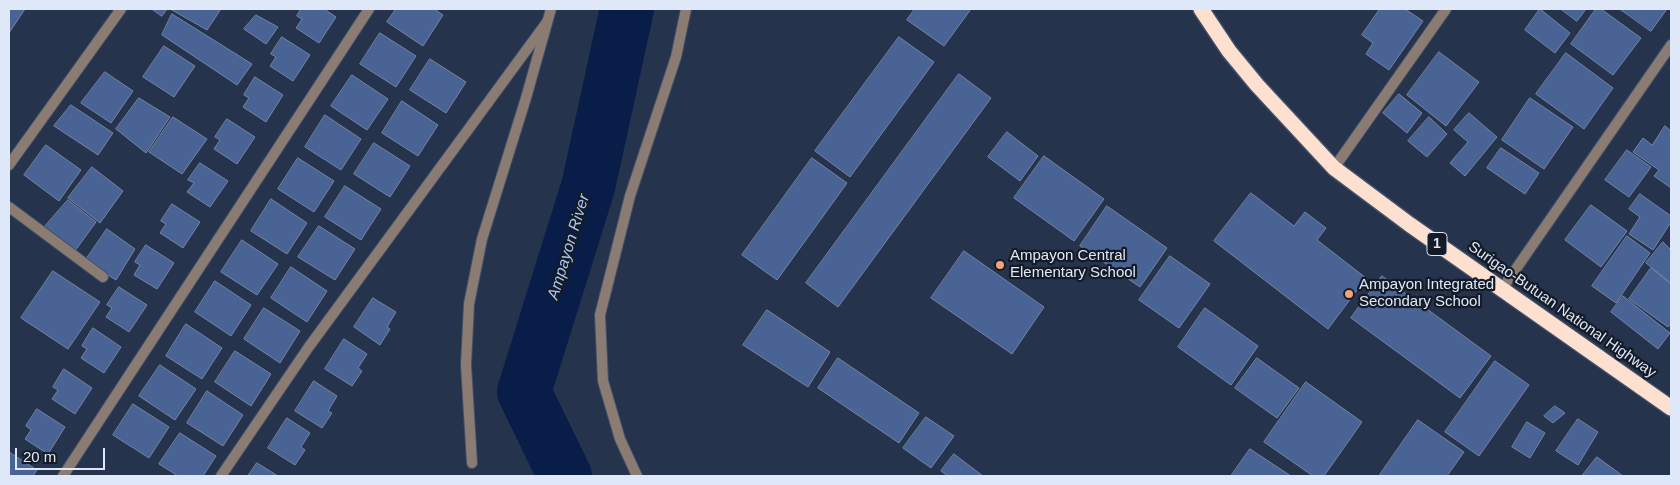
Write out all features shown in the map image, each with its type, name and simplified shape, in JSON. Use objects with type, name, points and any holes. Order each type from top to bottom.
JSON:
[{"type":"highway","name":"Surigao-Butuan National Highway","points":[[1201,9],[1229,51],[1334,168],[1409,224],[1671,408]]},
{"type":"street","points":[[9,165],[121,9]]},
{"type":"street","points":[[63,476],[369,9]]},
{"type":"street","points":[[637,476],[620,439],[603,381],[600,315],[630,196],[676,57],[686,9]]},
{"type":"street","points":[[1334,168],[1446,9]]},
{"type":"street","points":[[472,463],[466,365],[469,304],[482,239],[550,14]]},
{"type":"street","points":[[221,476],[308,348],[550,14]]},
{"type":"street","points":[[1502,289],[1671,45]]},
{"type":"street","points":[[9,207],[103,277]]},
{"type":"building","points":[[9,9],[25,9],[9,33]]},
{"type":"building","points":[[152,9],[167,9],[162,16]]},
{"type":"building","points":[[173,9],[221,9],[207,30]]},
{"type":"building","points":[[301,9],[324,9],[336,17],[319,43],[296,28],[302,19],[297,16]]},
{"type":"building","points":[[396,9],[434,9],[443,15],[423,46],[387,22]]},
{"type":"building","points":[[915,9],[971,9],[944,46],[907,20]]},
{"type":"building","points":[[1380,9],[1405,9],[1423,21],[1389,70],[1366,54],[1373,43],[1362,35]]},
{"type":"building","points":[[1540,9],[1570,33],[1555,53],[1525,30]]},
{"type":"building","points":[[1561,9],[1586,9],[1577,21]]},
{"type":"building","points":[[1596,9],[1601,9],[1641,38],[1613,75],[1571,44]]},
{"type":"building","points":[[1620,9],[1667,9],[1651,31]]},
{"type":"building","points":[[172,14],[252,64],[237,85],[162,35]]},
{"type":"building","points":[[256,15],[278,27],[266,44],[244,29]]},
{"type":"building","points":[[380,33],[416,56],[396,87],[360,64]]},
{"type":"building","points":[[282,37],[310,55],[293,81],[270,66],[276,57],[271,54]]},
{"type":"building","points":[[899,37],[934,62],[850,177],[815,151]]},
{"type":"building","points":[[164,46],[195,66],[174,97],[143,77]]},
{"type":"building","points":[[1439,52],[1479,82],[1446,126],[1407,95]]},
{"type":"building","points":[[1566,53],[1613,88],[1584,129],[1536,94]]},
{"type":"building","points":[[430,59],[466,82],[446,113],[410,90]]},
{"type":"building","points":[[105,72],[133,91],[111,123],[81,103]]},
{"type":"building","points":[[959,74],[991,98],[838,307],[806,283]]},
{"type":"building","points":[[352,75],[388,99],[367,130],[331,106]]},
{"type":"building","points":[[255,77],[283,95],[266,122],[243,107],[249,98],[244,95]]},
{"type":"building","points":[[1399,94],[1422,113],[1407,133],[1383,113]]},
{"type":"building","points":[[139,98],[170,117],[146,153],[116,129]]},
{"type":"building","points":[[1530,98],[1573,127],[1544,169],[1502,140]]},
{"type":"building","points":[[402,101],[438,125],[418,156],[382,133]]},
{"type":"building","points":[[71,105],[113,133],[98,155],[54,126]]},
{"type":"building","points":[[1469,113],[1497,137],[1465,176],[1450,163],[1468,142],[1454,130]]},
{"type":"building","points":[[325,115],[361,139],[341,170],[305,147]]},
{"type":"building","points":[[173,117],[207,139],[182,174],[149,152]]},
{"type":"building","points":[[1429,117],[1447,134],[1427,157],[1408,141]]},
{"type":"building","points":[[227,119],[255,137],[237,164],[214,149],[220,140],[215,137]]},
{"type":"building","points":[[1665,126],[1671,131],[1671,188],[1654,176],[1659,170],[1633,152],[1643,138],[1652,145]]},
{"type":"building","points":[[1007,132],[1038,156],[1020,181],[988,157]]},
{"type":"building","points":[[374,143],[410,166],[390,197],[354,174]]},
{"type":"building","points":[[46,145],[81,170],[59,201],[24,175]]},
{"type":"building","points":[[1501,148],[1539,173],[1525,194],[1487,168]]},
{"type":"building","points":[[1627,150],[1651,167],[1629,197],[1605,180]]},
{"type":"building","points":[[1044,156],[1104,199],[1074,241],[1014,198]]},
{"type":"building","points":[[298,158],[334,181],[314,212],[278,189]]},
{"type":"building","points":[[812,158],[847,183],[777,280],[742,255]]},
{"type":"building","points":[[200,163],[228,181],[210,207],[187,192],[194,183],[188,180]]},
{"type":"building","points":[[92,167],[123,191],[100,223],[68,198]]},
{"type":"building","points":[[345,186],[381,209],[361,240],[325,217]]},
{"type":"building","points":[[1251,193],[1294,226],[1305,212],[1326,228],[1317,240],[1366,278],[1328,329],[1214,241]]},
{"type":"building","points":[[1640,194],[1671,216],[1671,222],[1653,250],[1629,234],[1640,217],[1629,209]]},
{"type":"building","points":[[271,199],[307,223],[287,254],[251,231]]},
{"type":"building","points":[[68,200],[96,222],[72,255],[41,231]]},
{"type":"building","points":[[172,204],[200,222],[183,248],[160,233],[166,224],[161,221]]},
{"type":"building","points":[[1591,205],[1627,231],[1601,267],[1565,240]]},
{"type":"building","points":[[1107,206],[1167,248],[1140,287],[1080,246]]},
{"type":"building","points":[[319,226],[355,249],[335,280],[298,257]]},
{"type":"building","points":[[107,229],[135,249],[116,280],[85,261]]},
{"type":"building","points":[[1627,236],[1650,253],[1616,303],[1592,286]]},
{"type":"building","points":[[242,240],[278,264],[257,295],[221,272]]},
{"type":"building","points":[[1663,242],[1671,250],[1671,283],[1646,263]]},
{"type":"building","points":[[146,245],[174,263],[157,289],[134,275],[140,265],[135,262]]},
{"type":"building","points":[[964,251],[1044,307],[1012,354],[931,298]]},
{"type":"building","points":[[1170,256],[1210,284],[1179,328],[1139,300]]},
{"type":"building","points":[[291,267],[327,291],[307,322],[271,298]]},
{"type":"building","points":[[1651,268],[1671,284],[1671,323],[1668,327],[1629,299]]},
{"type":"building","points":[[53,271],[100,302],[68,349],[21,318]]},
{"type":"building","points":[[1382,276],[1491,356],[1460,398],[1351,318]]},
{"type":"building","points":[[215,281],[251,305],[231,336],[195,312]]},
{"type":"building","points":[[119,287],[147,305],[129,332],[106,317],[112,308],[107,305]]},
{"type":"building","points":[[1623,296],[1670,333],[1658,349],[1611,312]]},
{"type":"building","points":[[373,298],[396,312],[387,327],[390,329],[380,345],[354,327]]},
{"type":"building","points":[[264,308],[300,331],[280,363],[244,339]]},
{"type":"building","points":[[1205,308],[1258,346],[1231,385],[1178,347]]},
{"type":"building","points":[[767,310],[830,352],[808,387],[743,345]]},
{"type":"building","points":[[186,324],[222,348],[202,379],[166,356]]},
{"type":"building","points":[[93,328],[121,347],[104,373],[81,358],[87,349],[82,346]]},
{"type":"building","points":[[344,339],[367,354],[358,368],[362,371],[352,386],[325,369]]},
{"type":"building","points":[[235,351],[271,374],[251,406],[215,382]]},
{"type":"building","points":[[838,358],[919,413],[899,443],[818,388]]},
{"type":"building","points":[[1257,358],[1299,388],[1277,418],[1235,388]]},
{"type":"building","points":[[1495,361],[1529,385],[1479,456],[1445,432]]},
{"type":"building","points":[[160,365],[196,389],[175,420],[139,396]]},
{"type":"building","points":[[64,369],[92,388],[75,414],[52,399],[58,390],[53,387]]},
{"type":"building","points":[[314,381],[337,396],[328,411],[332,413],[322,428],[295,411]]},
{"type":"building","points":[[1306,382],[1362,422],[1324,476],[1313,476],[1264,442]]},
{"type":"building","points":[[207,391],[243,415],[223,446],[187,423]]},
{"type":"building","points":[[133,404],[169,427],[149,458],[113,435]]},
{"type":"building","points":[[1555,406],[1565,413],[1553,423],[1544,416]]},
{"type":"building","points":[[37,409],[65,427],[48,454],[25,439],[31,430],[26,426]]},
{"type":"building","points":[[926,417],[954,436],[931,468],[903,448]]},
{"type":"building","points":[[287,418],[310,433],[301,447],[305,450],[295,465],[268,448]]},
{"type":"building","points":[[1578,419],[1598,432],[1578,465],[1556,451]]},
{"type":"building","points":[[1418,420],[1464,452],[1447,476],[1379,476]]},
{"type":"building","points":[[1527,422],[1545,433],[1530,458],[1512,447]]},
{"type":"building","points":[[180,433],[216,456],[203,476],[178,476],[159,464]]},
{"type":"building","points":[[1250,449],[1291,476],[1231,476]]},
{"type":"building","points":[[9,452],[37,470],[33,476],[9,476]]},
{"type":"building","points":[[954,454],[983,476],[948,476],[941,471]]},
{"type":"building","points":[[1597,457],[1623,476],[1582,476]]},
{"type":"building","points":[[257,463],[278,476],[248,476]]},
{"type":"waterway","name":"Ampayon River","points":[[565,476],[524,392],[588,187],[627,9]]},
{"type":"place","name":"Ampayon Central Elementary School","points":[[1000,265]]},
{"type":"place","name":"Ampayon Integrated Secondary School","points":[[1349,294]]}]
